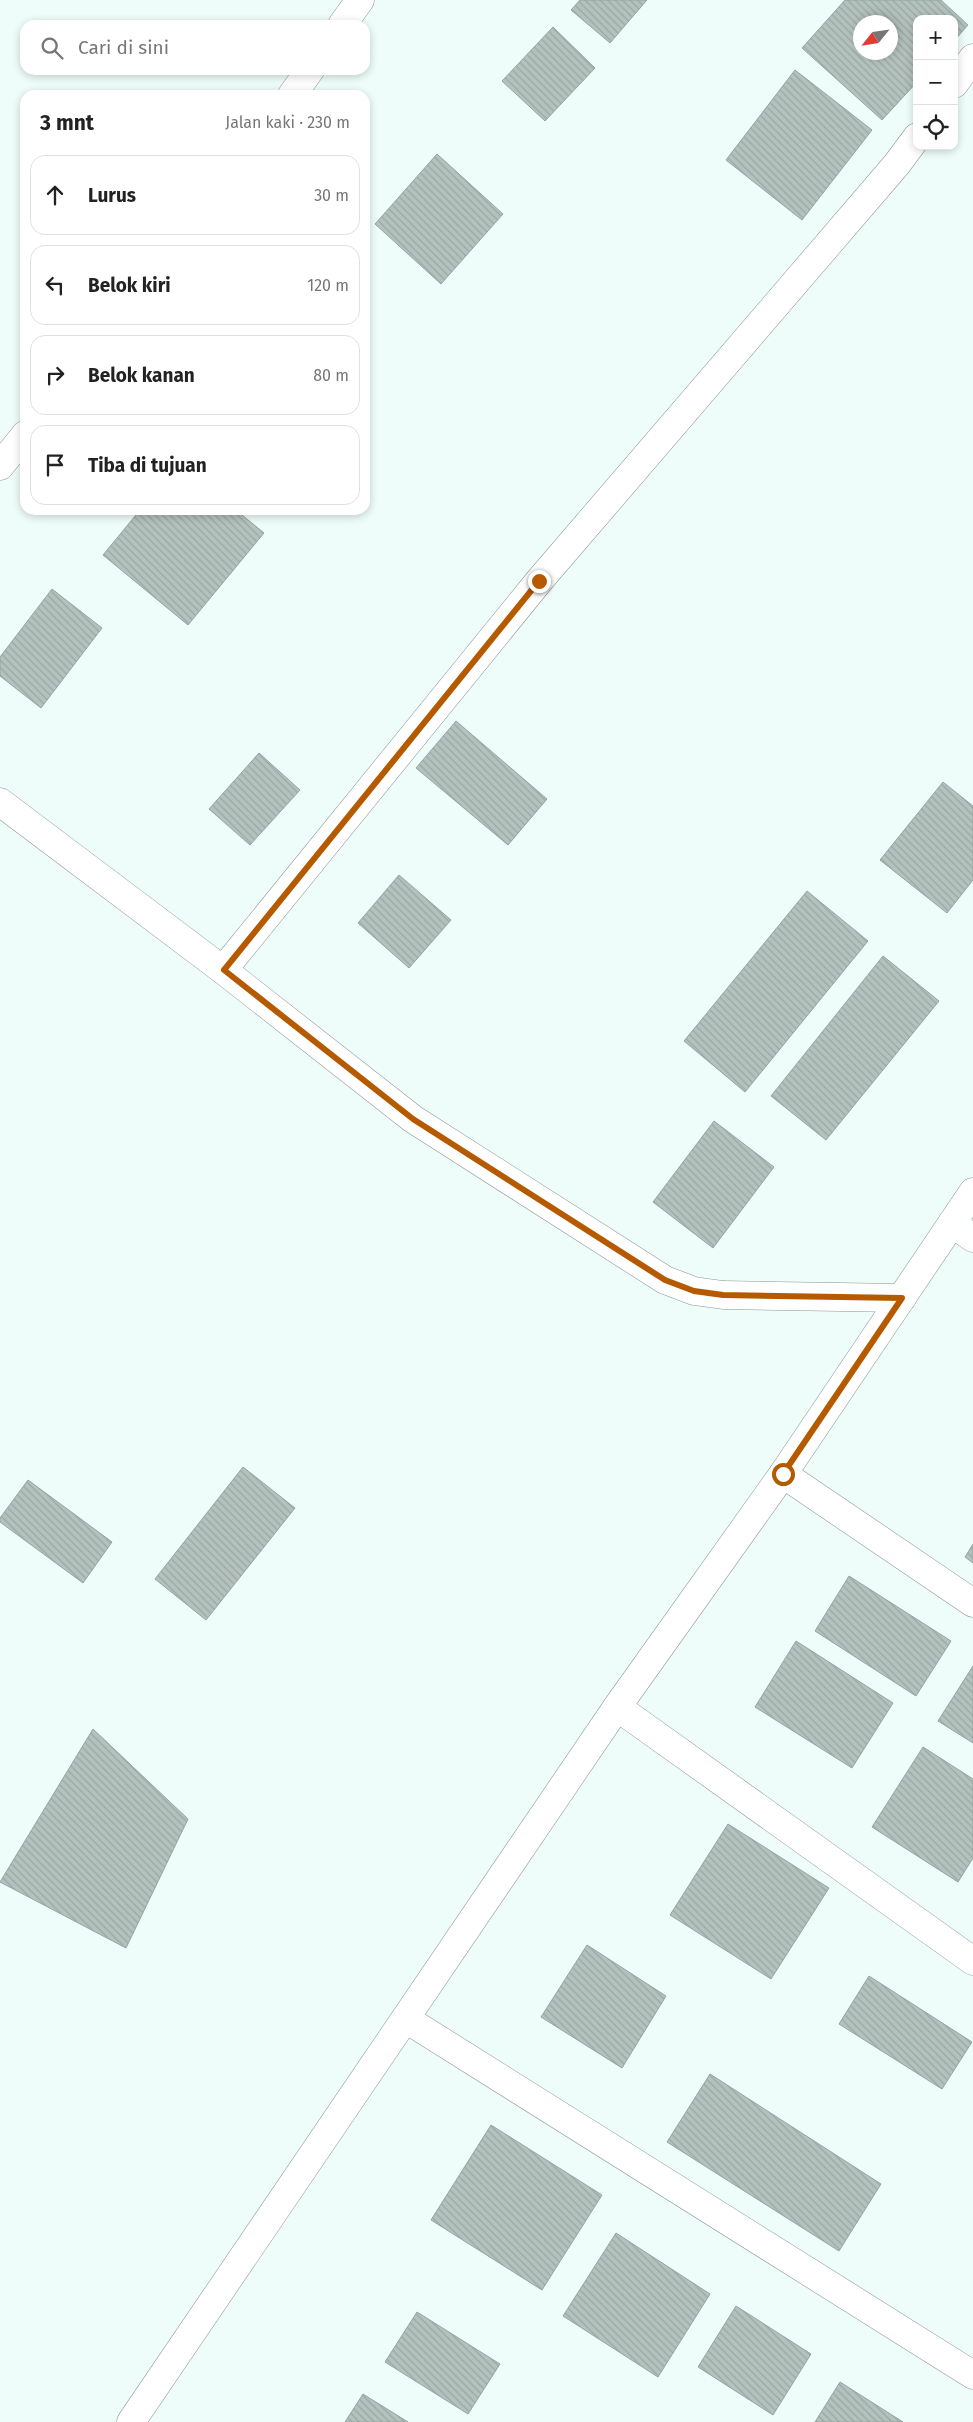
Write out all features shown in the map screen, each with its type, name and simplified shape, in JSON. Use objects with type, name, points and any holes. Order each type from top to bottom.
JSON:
[{"type":"street","points":[[346,20],[360,0]]},
{"type":"street","points":[[958,79],[973,58]]},
{"type":"street","points":[[296,90],[306,75]]},
{"type":"street","points":[[224,970],[539,581],[897,164],[913,142]]},
{"type":"street","points":[[0,466],[20,441]]},
{"type":"street","points":[[0,802],[224,970],[413,1119],[665,1280],[694,1291],[723,1295],[902,1298]]},
{"type":"street","points":[[131,2422],[617,1707],[783,1474],[902,1298],[962,1231],[973,1192]]},
{"type":"street","points":[[783,1474],[973,1603]]},
{"type":"street","points":[[617,1707],[973,1961]]},
{"type":"street","points":[[406,2019],[973,2375]]},
{"type":"building","points":[[580,0],[647,0],[610,43],[571,10]]},
{"type":"building","points":[[845,0],[941,0],[957,15],[913,15],[913,86],[882,120],[802,48]]},
{"type":"building","points":[[958,16],[968,25],[958,36]]},
{"type":"building","points":[[553,27],[595,68],[545,121],[502,81]]},
{"type":"building","points":[[795,70],[872,130],[802,220],[726,160]]},
{"type":"building","points":[[437,154],[503,214],[441,284],[375,224]]},
{"type":"building","points":[[136,515],[242,515],[264,533],[188,625],[103,555]]},
{"type":"building","points":[[52,589],[102,628],[41,708],[0,676],[0,657]]},
{"type":"building","points":[[456,721],[547,799],[508,845],[416,768]]},
{"type":"building","points":[[259,753],[300,790],[250,845],[209,809]]},
{"type":"building","points":[[943,782],[973,806],[973,880],[947,913],[880,860]]},
{"type":"building","points":[[399,875],[451,920],[409,968],[358,923]]},
{"type":"building","points":[[807,891],[868,941],[745,1092],[684,1041]]},
{"type":"building","points":[[883,956],[939,1001],[826,1140],[771,1096]]},
{"type":"building","points":[[714,1121],[774,1167],[713,1248],[653,1202]]},
{"type":"building","points":[[243,1467],[295,1508],[206,1620],[155,1579]]},
{"type":"building","points":[[28,1480],[112,1542],[83,1583],[0,1522],[0,1518]]},
{"type":"building","points":[[973,1544],[973,1563],[965,1557]]},
{"type":"building","points":[[849,1576],[951,1641],[916,1696],[815,1631]]},
{"type":"building","points":[[796,1641],[893,1703],[852,1768],[755,1707]]},
{"type":"building","points":[[973,1666],[973,1743],[938,1721]]},
{"type":"building","points":[[93,1729],[188,1819],[126,1948],[0,1882]]},
{"type":"building","points":[[923,1747],[973,1779],[973,1858],[958,1882],[872,1827]]},
{"type":"building","points":[[728,1824],[829,1888],[771,1979],[670,1915]]},
{"type":"building","points":[[587,1945],[666,1996],[622,2068],[541,2017]]},
{"type":"building","points":[[869,1976],[972,2042],[942,2089],[839,2024]]},
{"type":"building","points":[[710,2074],[881,2184],[839,2251],[667,2142]]},
{"type":"building","points":[[491,2125],[602,2195],[542,2290],[431,2220]]},
{"type":"building","points":[[616,2233],[710,2294],[658,2377],[563,2316]]},
{"type":"building","points":[[736,2306],[811,2354],[773,2415],[698,2367]]},
{"type":"building","points":[[417,2312],[500,2364],[468,2414],[385,2362]]},
{"type":"building","points":[[840,2382],[903,2422],[815,2422]]},
{"type":"building","points":[[363,2394],[408,2422],[345,2422]]},
{"type":"route","points":[[539,581],[224,970],[413,1119],[665,1280],[694,1291],[723,1295],[902,1298],[783,1474]]}]
